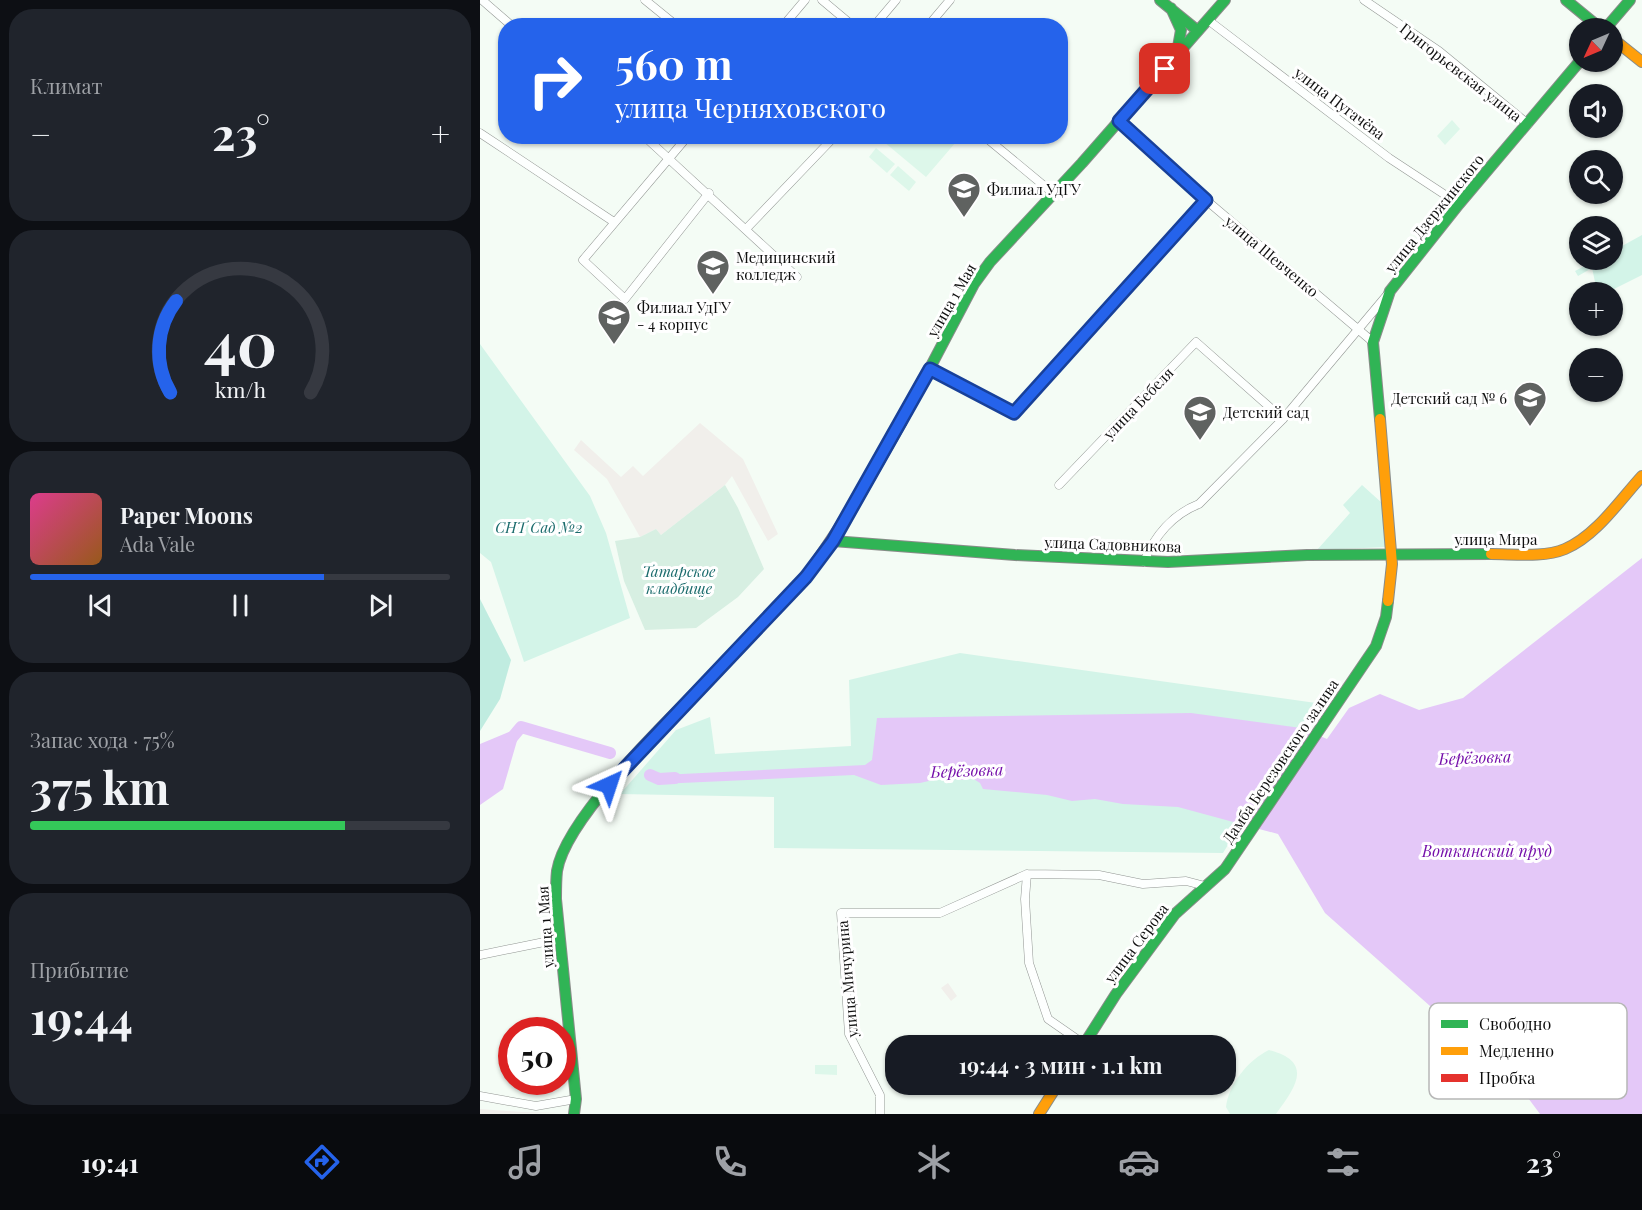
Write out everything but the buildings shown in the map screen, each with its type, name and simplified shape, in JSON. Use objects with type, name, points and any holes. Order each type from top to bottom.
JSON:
[{"type":"main road","name":"улица 1 Мая","points":[[574,1114],[576,1099],[555,899],[557,870],[579,823],[618,775],[806,577],[833,541],[930,369],[974,285],[990,262],[1054,194],[1225,0]]},
{"type":"main road","points":[[1566,0],[1588,18]]},
{"type":"main road","points":[[1615,18],[1630,0]]},
{"type":"main road","points":[[1167,3],[1198,31]]},
{"type":"main road","points":[[1167,3],[1181,30],[1177,55]]},
{"type":"main road","points":[[1623,48],[1642,63]]},
{"type":"main road","name":"улица Дзержинского","points":[[1392,553],[1373,342],[1390,291],[1459,204],[1571,72]]},
{"type":"main road","name":"улица Мира","points":[[1392,553],[1540,554],[1564,550],[1586,537],[1642,476]]},
{"type":"main road","name":"улица Садовникова","points":[[833,541],[1144,562],[1392,553]]},
{"type":"main road","name":"Дамба Березовского залива","points":[[1225,869],[1376,646],[1386,617],[1392,553]]},
{"type":"main road","name":"улица Серова","points":[[1090,1035],[1116,994],[1175,914],[1225,869]]},
{"type":"main road","points":[[1039,1114],[1051,1095]]},
{"type":"street","points":[[482,0],[503,18]]},
{"type":"street","points":[[645,0],[667,18]]},
{"type":"street","points":[[790,18],[806,0]]},
{"type":"street","points":[[822,0],[843,18]]},
{"type":"street","points":[[881,18],[896,0]]},
{"type":"street","points":[[935,18],[950,0]]},
{"type":"street","name":"Григорьевская улица","points":[[1364,0],[1439,51],[1528,124]]},
{"type":"street","name":"улица Пугачёва","points":[[1208,20],[1389,158],[1459,204]]},
{"type":"street","name":"улица Шевченко","points":[[1119,121],[1206,200],[1373,342]]},
{"type":"street","points":[[480,133],[614,222]]},
{"type":"street","points":[[653,144],[709,193],[797,277]]},
{"type":"street","points":[[681,144],[583,260],[625,299],[709,193]]},
{"type":"street","points":[[746,229],[827,144]]},
{"type":"street","points":[[994,144],[1054,194]]},
{"type":"street","points":[[930,369],[1014,413],[1206,200]]},
{"type":"street","points":[[1144,562],[1152,541],[1183,510],[1199,504],[1283,419],[1390,291]]},
{"type":"street","name":"улица Бебеля","points":[[1059,485],[1196,342],[1283,419]]},
{"type":"street","points":[[1070,1035],[1048,1019],[1029,963],[1025,899],[1027,874],[1099,875],[1143,884],[1186,881],[1205,886]]},
{"type":"street","name":"улица Мичурина","points":[[880,1114],[880,1095],[849,1034],[841,913],[940,913],[1027,874]]},
{"type":"street","points":[[480,955],[559,939]]},
{"type":"street","points":[[480,1096],[536,1106],[576,1099]]},
{"type":"shaded area","points":[[700,423],[743,459],[778,534],[768,541],[732,476],[725,485],[661,535],[656,529],[640,537],[607,479],[574,450],[581,440],[621,477],[633,466],[643,476]]},
{"type":"shaded area","points":[[480,599],[511,660],[500,699],[480,731]]},
{"type":"shaded area","points":[[948,983],[957,996],[951,1001],[941,988]]},
{"type":"shaded area","points":[[480,1109],[522,1112],[563,1113],[480,1114]]},
{"type":"green space","points":[[1452,120],[1460,129],[1445,145],[1437,136]]},
{"type":"green space","points":[[886,144],[954,144],[926,177]]},
{"type":"green space","points":[[876,148],[895,164],[887,173],[869,157]]},
{"type":"green space","points":[[898,166],[916,182],[909,191],[890,175]]},
{"type":"green space","points":[[1642,235],[1642,275],[1623,284],[1623,282],[1595,282],[1592,270],[1623,270],[1623,245]]},
{"type":"green space","points":[[1577,270],[1588,270],[1578,276],[1575,271]]},
{"type":"green space","name":"СНТ Сад №2","points":[[480,344],[590,496],[606,533],[630,618],[524,662],[491,562],[480,553]]},
{"type":"green space","name":"Татарское кладбище","points":[[725,485],[738,508],[764,569],[738,597],[696,628],[645,630],[624,581],[615,541],[640,537],[656,529],[661,535]]},
{"type":"green space","points":[[1362,485],[1382,503],[1386,547],[1317,550],[1350,513],[1343,505]]},
{"type":"green space","points":[[960,653],[1316,703],[1223,853],[774,848],[774,797],[620,794],[676,730],[710,717],[715,754],[851,746],[849,680]]},
{"type":"green space","points":[[1269,1050],[1292,1061],[1297,1077],[1289,1095],[1276,1114],[1230,1114],[1226,1107],[1229,1095],[1236,1095],[1236,1080],[1261,1054]]},
{"type":"green space","points":[[815,1065],[837,1065],[837,1075],[815,1074]]},
{"type":"water","name":"Воткинский пруд","points":[[1642,558],[1642,1114],[1540,1114],[1529,1099],[1627,1099],[1627,1003],[1429,1003],[1429,1005],[1325,913],[1278,834],[1178,807],[1123,804],[1095,799],[1072,801],[1047,795],[983,789],[980,783],[972,778],[962,780],[942,778],[920,783],[881,785],[854,775],[659,784],[661,775],[865,765],[872,760],[877,718],[1191,713],[1301,728],[1327,739],[1349,708],[1380,694],[1419,710],[1463,698]]},
{"type":"water","points":[[521,727],[503,789],[480,805],[480,744]]},
{"type":"waterway","name":"Берёзовка","points":[[511,739],[521,727],[610,753]]},
{"type":"waterway","name":"Берёзовка","points":[[650,775],[659,779],[675,778]]},
{"type":"traffic: fast","points":[[1160,0],[1198,31]]},
{"type":"traffic: fast","points":[[901,423],[974,284],[990,262],[1082,163],[1225,0]]},
{"type":"traffic: fast","points":[[1566,0],[1588,18]]},
{"type":"traffic: fast","points":[[1615,18],[1630,0]]},
{"type":"traffic: fast","points":[[1171,8],[1181,30],[1177,53]]},
{"type":"traffic: fast","points":[[1380,419],[1373,342],[1390,291],[1459,204],[1571,72]]},
{"type":"traffic: fast","points":[[833,541],[1015,555],[1168,562],[1307,555],[1491,554]]},
{"type":"traffic: fast","points":[[1090,1035],[1116,994],[1175,914],[1225,869],[1376,646],[1386,617],[1388,601]]},
{"type":"traffic: fast","points":[[574,1114],[576,1099],[556,899],[557,871],[565,847],[581,820],[629,761],[727,661]]},
{"type":"traffic: slow","points":[[1623,47],[1642,62]]},
{"type":"traffic: slow","points":[[1380,419],[1392,564],[1388,601]]},
{"type":"traffic: slow","points":[[1491,554],[1538,555],[1565,549],[1597,527],[1642,476]]},
{"type":"traffic: slow","points":[[1039,1114],[1051,1095]]},
{"type":"traffic: jam","points":[[727,661],[806,577],[853,507],[901,423]]},
{"type":"place","name":"Филиал УдГУ","points":[[964,218]]},
{"type":"place","name":"Медицинский колледж","points":[[713,295]]},
{"type":"place","name":"Филиал УдГУ - 4 корпус","points":[[614,345]]},
{"type":"place","name":"Детский сад № 6","points":[[1530,427]]},
{"type":"place","name":"Детский сад","points":[[1200,441]]},
{"type":"route","points":[[609,785],[806,577],[833,541],[930,369],[1014,413],[1043,384],[1206,200],[1119,121],[1165,69]]}]
